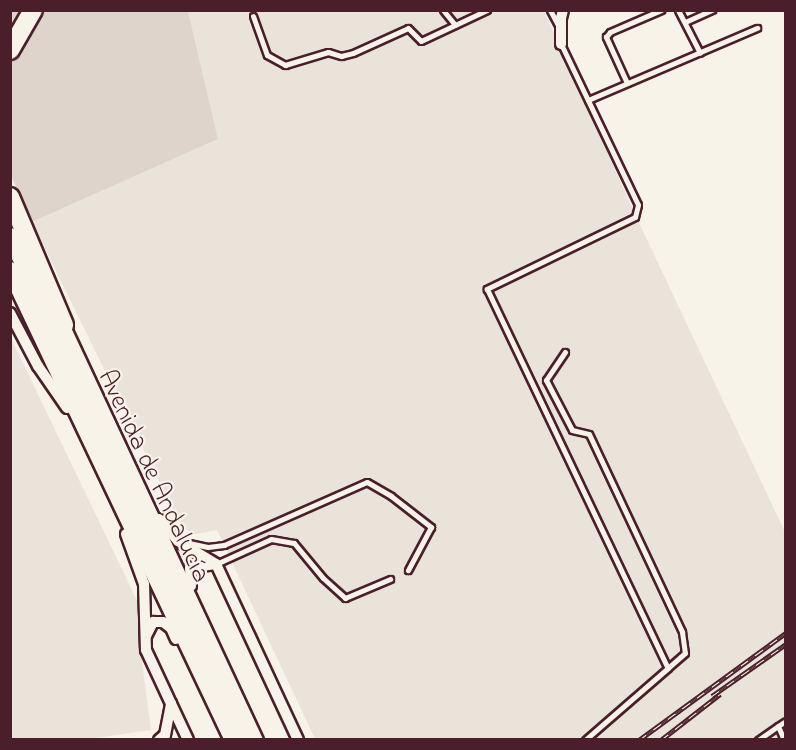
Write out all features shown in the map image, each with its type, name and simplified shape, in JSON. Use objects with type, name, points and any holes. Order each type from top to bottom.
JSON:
[{"type":"highway","points":[[10,50],[33,10]]},
{"type":"highway","points":[[10,197],[64,325]]},
{"type":"main road","name":"Avenida de Andalucía","points":[[10,236],[249,740]]},
{"type":"main road","name":"Avenida de Andalucía","points":[[10,270],[119,504],[234,740]]},
{"type":"street","points":[[561,44],[563,10]]},
{"type":"street","points":[[10,214],[258,740]]},
{"type":"street","points":[[10,313],[38,366],[86,432]]},
{"type":"street","points":[[63,399],[130,540]]},
{"type":"street","points":[[119,504],[144,584],[146,650],[188,740]]},
{"type":"street","points":[[149,507],[178,541],[216,564],[298,740]]},
{"type":"street","points":[[207,628],[188,579],[190,568],[216,564]]},
{"type":"street","points":[[144,639],[153,622],[163,622],[171,628],[216,722],[229,740]]},
{"type":"street","points":[[159,740],[165,735],[171,704]]},
{"type":"street","points":[[171,704],[180,740]]},
{"type":"lane","points":[[443,10],[455,25]]},
{"type":"lane","points":[[253,16],[267,55],[285,65],[328,52],[341,56],[353,53],[408,28],[421,41],[487,10]]},
{"type":"lane","points":[[550,10],[561,31]]},
{"type":"lane","points":[[627,84],[606,37],[610,32],[661,10]]},
{"type":"lane","points":[[678,10],[700,53]]},
{"type":"lane","points":[[685,22],[712,10]]},
{"type":"lane","points":[[588,100],[758,28]]},
{"type":"lane","points":[[561,44],[639,205],[635,218],[487,289],[668,668]]},
{"type":"lane","points":[[565,352],[546,380],[572,430],[589,434],[682,632],[684,653],[585,740]]},
{"type":"lane","points":[[178,541],[208,547],[224,545],[367,482],[391,496],[431,527],[408,570]]},
{"type":"lane","points":[[216,564],[271,539],[294,543],[323,578],[345,598],[390,579]]},
{"type":"lane","points":[[758,740],[786,721]]},
{"type":"lane","points":[[778,726],[784,740]]},
{"type":"shaded area","points":[[11,11],[188,11],[218,139],[32,222],[11,176]]},
{"type":"shaded area","points":[[188,11],[544,11],[634,212],[785,532],[785,739],[315,739],[217,530],[196,534],[182,528],[32,222],[218,139]]},
{"type":"shaded area","points":[[10,336],[142,611],[142,662],[151,730],[89,739],[11,739]]},
{"type":"railway","points":[[639,740],[786,633]]},
{"type":"railway","points":[[712,696],[786,644]]},
{"type":"railway","points":[[661,740],[720,694]]}]
